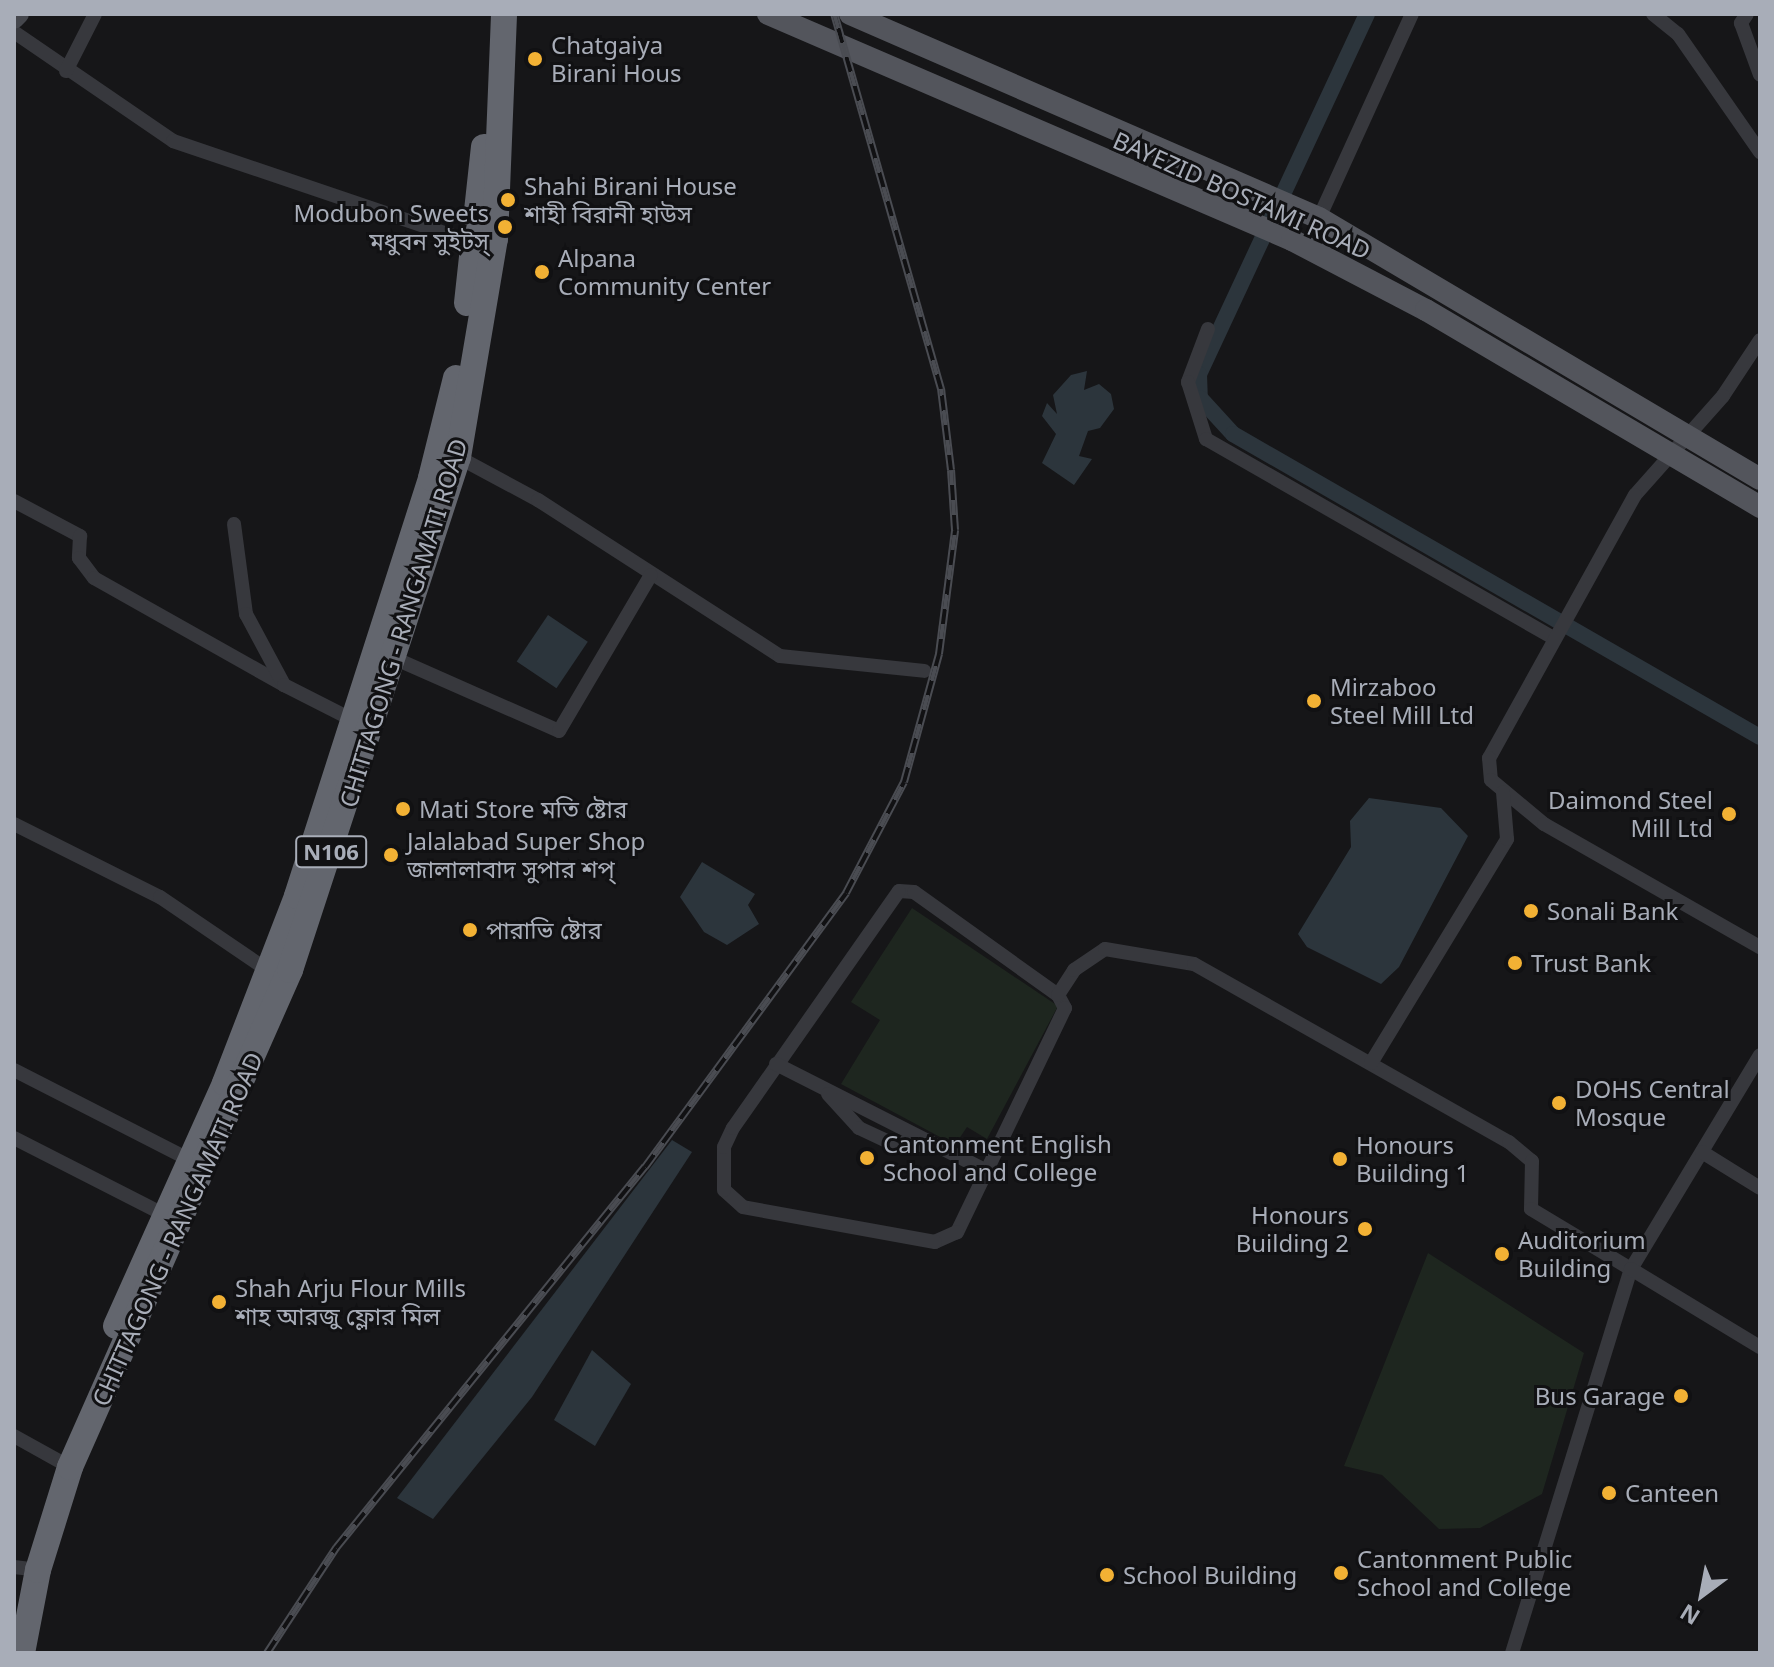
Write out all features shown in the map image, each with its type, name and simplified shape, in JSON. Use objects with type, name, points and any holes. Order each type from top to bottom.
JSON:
[{"type":"highway","name":"CHITTAGONG - RANGAMATI ROAD","points":[[173,1219],[188,1159],[269,971],[355,721],[431,478],[458,367],[475,243],[488,14]]},
{"type":"highway","name":"CHITTAGONG - RANGAMATI ROAD","points":[[14,1624],[26,1568],[66,1464],[173,1219],[290,970],[396,659],[458,457],[495,239],[504,14]]},
{"type":"highway","name":"CHITTAGONG - RANGAMATI ROAD","points":[[22,1653],[26,1568]]},
{"type":"main road","points":[[14,19],[19,14]]},
{"type":"main road","name":"BAYEZID BOSTAMI ROAD","points":[[768,14],[1292,240],[1760,507]]},
{"type":"main road","name":"BAYEZID BOSTAMI ROAD","points":[[850,14],[1313,216],[1760,479]]},
{"type":"street","points":[[66,71],[95,14]]},
{"type":"street","points":[[1313,216],[1412,14]]},
{"type":"street","points":[[1747,14],[1741,23],[1760,75]]},
{"type":"street","points":[[1659,16],[1678,34],[1760,152]]},
{"type":"street","points":[[14,32],[66,71],[173,141],[475,243]]},
{"type":"street","points":[[1208,329],[1188,382],[1206,439],[1555,632]]},
{"type":"street","points":[[1760,340],[1691,436],[1635,495],[1555,632],[1489,758],[1491,780],[1544,824],[1760,947]]},
{"type":"street","points":[[458,457],[780,656],[924,671]]},
{"type":"street","points":[[14,501],[80,536],[79,558],[94,578],[284,685],[355,721]]},
{"type":"street","points":[[234,524],[246,614],[284,685]]},
{"type":"street","points":[[396,659],[559,731],[651,575]]},
{"type":"street","points":[[1371,1063],[1507,839],[1503,791]]},
{"type":"street","points":[[14,824],[160,897],[269,971]]},
{"type":"street","points":[[899,891],[914,892],[1058,995],[1064,1014],[957,1232],[935,1242],[743,1207],[724,1190],[724,1147],[776,1064],[899,891]]},
{"type":"street","points":[[1058,995],[1074,970],[1105,949],[1179,958],[1371,1063],[1532,1161],[1531,1209],[1760,1347]]},
{"type":"street","points":[[1512,1653],[1631,1269],[1760,1055]]},
{"type":"street","points":[[776,1064],[987,1171]]},
{"type":"street","points":[[14,1070],[188,1159]]},
{"type":"street","points":[[14,1138],[173,1219]]},
{"type":"street","points":[[1702,1152],[1760,1188]]},
{"type":"street","points":[[14,1436],[66,1464]]},
{"type":"shaded area","points":[[1087,371],[1084,390],[1099,384],[1111,394],[1114,409],[1100,428],[1088,431],[1079,456],[1092,459],[1074,485],[1042,463],[1056,434],[1042,416],[1047,403],[1057,414],[1053,395],[1071,375]]},
{"type":"shaded area","points":[[548,615],[588,642],[556,688],[517,661]]},
{"type":"shaded area","points":[[1369,798],[1441,808],[1468,836],[1399,967],[1381,984],[1307,947],[1298,934],[1351,847],[1350,821]]},
{"type":"shaded area","points":[[702,862],[755,894],[748,905],[759,924],[727,945],[704,932],[680,897]]},
{"type":"shaded area","points":[[912,908],[1058,1006],[987,1139],[967,1127],[955,1145],[841,1084],[880,1020],[851,1002]]},
{"type":"shaded area","points":[[672,1140],[692,1152],[532,1397],[433,1519],[397,1498]]},
{"type":"shaded area","points":[[1428,1253],[1584,1353],[1542,1494],[1480,1528],[1439,1529],[1382,1475],[1344,1466]]},
{"type":"shaded area","points":[[592,1350],[631,1384],[595,1446],[554,1420]]},
{"type":"waterway","points":[[1367,14],[1199,374],[1200,398],[1233,434],[1760,737]]},
{"type":"railway","points":[[267,1653],[336,1548],[645,1167],[846,893],[904,782],[939,654],[955,530],[951,470],[941,389],[834,14]]},
{"type":"place","name":"Chatgaiya Birani Hous","points":[[535,59]]},
{"type":"place","name":"Shahi Birani House শাহী বিরানী হাউস","points":[[508,200]]},
{"type":"place","name":"Modubon Sweets মধুবন সুইটস্","points":[[505,227]]},
{"type":"place","name":"Alpana Community Center","points":[[542,272]]},
{"type":"place","name":"Mirzaboo Steel Mill Ltd","points":[[1314,701]]},
{"type":"place","name":"Mati Store মতি ষ্টোর","points":[[403,809]]},
{"type":"place","name":"Daimond Steel Mill Ltd","points":[[1729,814]]},
{"type":"place","name":"Jalalabad Super Shop জালালাবাদ সুপার শপ্","points":[[391,855]]},
{"type":"place","name":"Sonali Bank","points":[[1531,911]]},
{"type":"place","name":"পারাভি ষ্টোর","points":[[470,930]]},
{"type":"place","name":"Trust Bank","points":[[1515,963]]},
{"type":"place","name":"DOHS Central Mosque","points":[[1559,1103]]},
{"type":"place","name":"Cantonment English School and College","points":[[867,1158]]},
{"type":"place","name":"Honours Building 1","points":[[1340,1159]]},
{"type":"place","name":"Honours Building 2","points":[[1365,1229]]},
{"type":"place","name":"Auditorium Building","points":[[1502,1254]]},
{"type":"place","name":"Shah Arju Flour Mills শাহ আরজু ফ্লোর মিল","points":[[219,1302]]},
{"type":"place","name":"Bus Garage","points":[[1681,1396]]},
{"type":"place","name":"Canteen","points":[[1609,1493]]},
{"type":"place","name":"Cantonment Public School and College","points":[[1341,1573]]},
{"type":"place","name":"School Building","points":[[1107,1575]]}]
